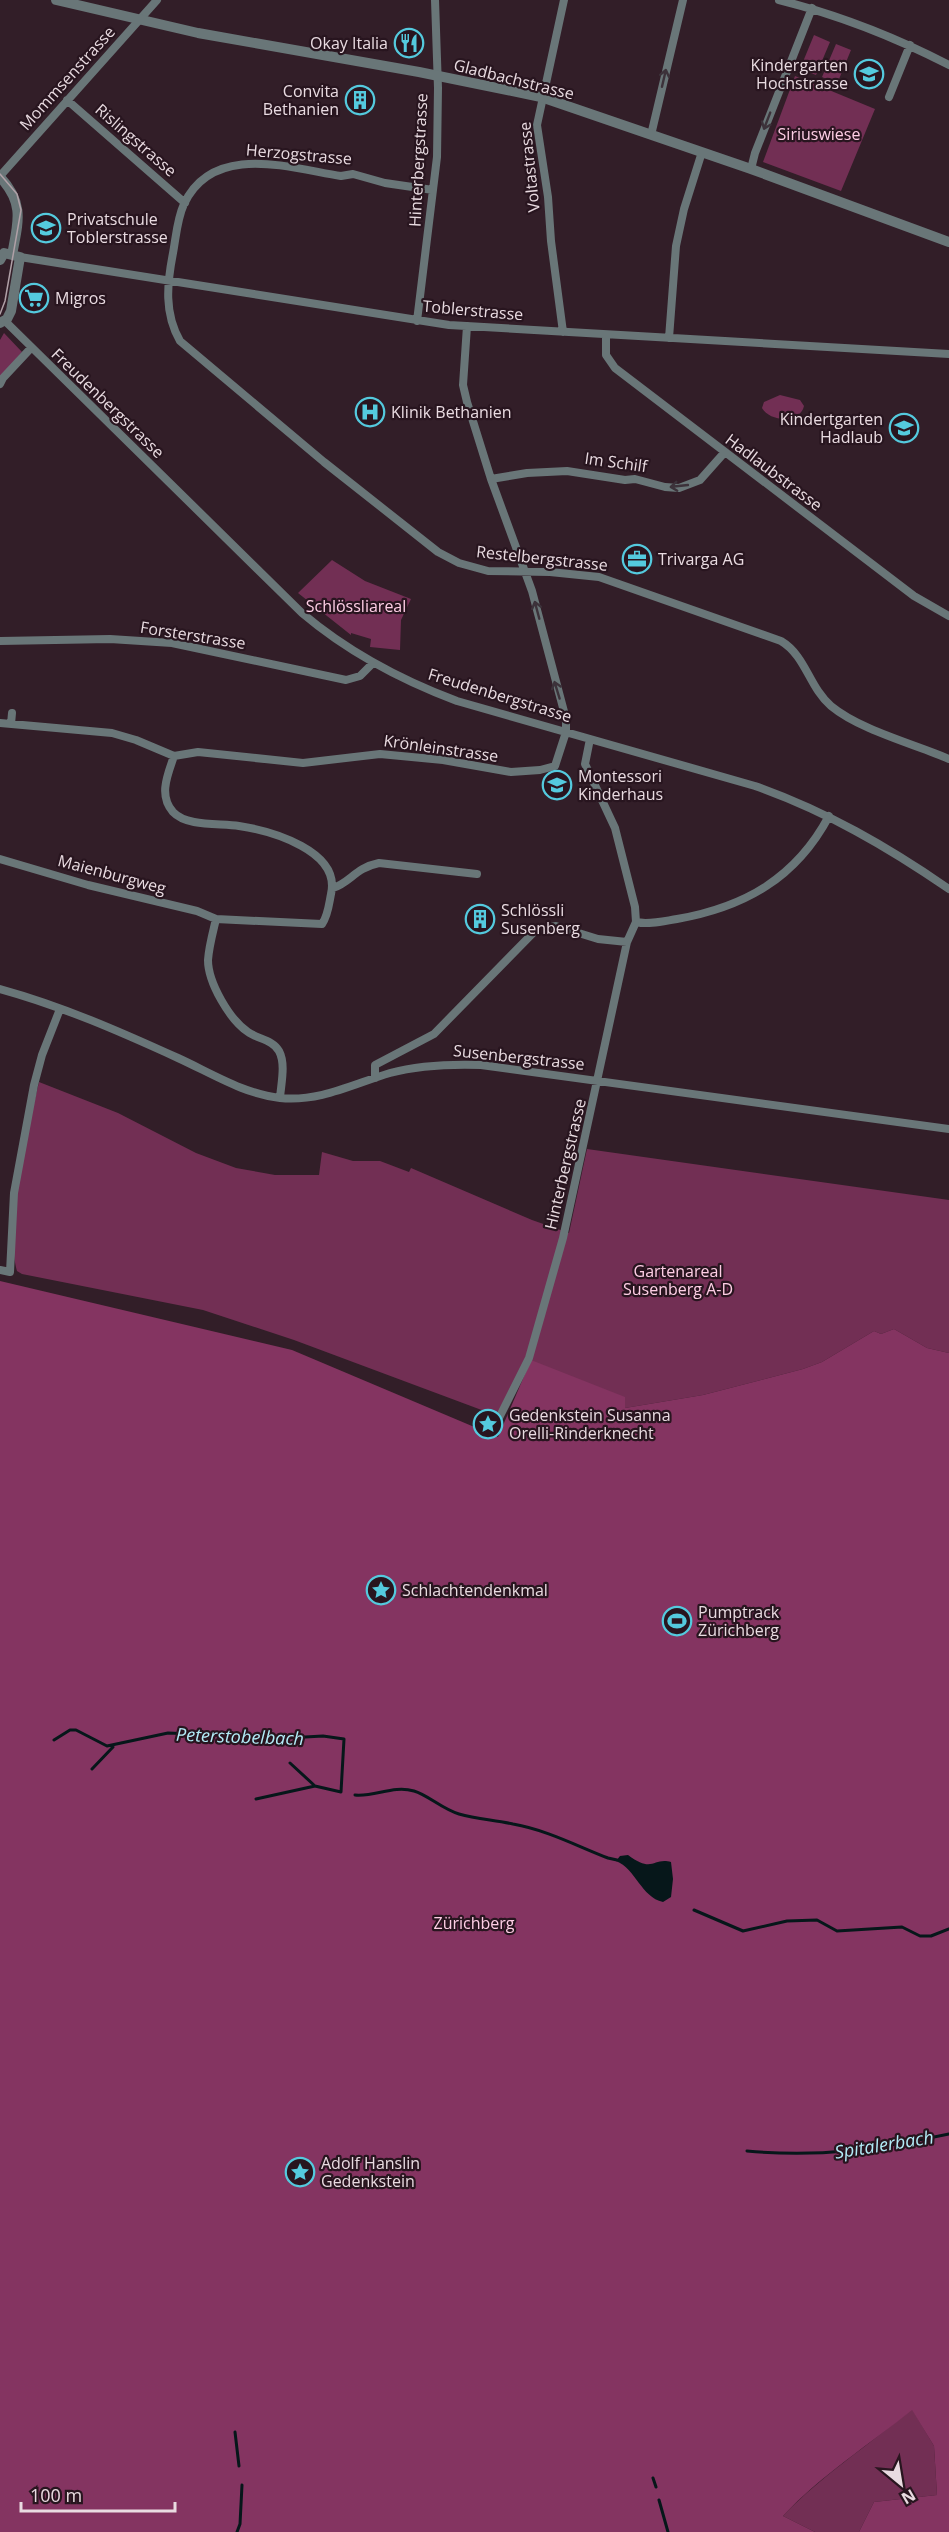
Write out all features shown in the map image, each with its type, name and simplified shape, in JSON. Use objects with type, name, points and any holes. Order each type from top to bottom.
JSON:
[{"type":"street","name":"Gladbachstrasse","points":[[56,0],[263,46],[542,97],[752,169],[949,242]]},
{"type":"street","name":"Mommsenstrasse","points":[[0,177],[157,0]]},
{"type":"street","name":"Hinterbergstrasse","points":[[417,321],[438,145],[435,0]]},
{"type":"street","name":"Voltastrasse","points":[[563,332],[551,241],[548,197],[537,124],[564,0]]},
{"type":"street","points":[[651,135],[683,0]]},
{"type":"street","points":[[779,0],[812,8],[910,45],[949,66]]},
{"type":"street","points":[[752,169],[755,153],[812,8]]},
{"type":"street","points":[[889,97],[910,45]]},
{"type":"street","name":"Rislingstrasse","points":[[67,100],[185,202]]},
{"type":"street","points":[[669,338],[676,246],[684,209],[702,152]]},
{"type":"street","name":"Herzogstrasse","points":[[169,282],[179,218],[185,202],[205,180],[236,164],[254,162],[341,176],[353,174],[385,183],[433,190]]},
{"type":"street","points":[[0,177],[14,194],[18,208],[7,255],[12,305],[2,322]]},
{"type":"street","name":"Toblerstrasse","points":[[7,255],[417,321],[606,335],[949,354]]},
{"type":"street","name":"Restelbergstrasse","points":[[169,282],[168,313],[180,342],[438,552],[474,568],[504,573],[550,572],[599,577],[781,641],[797,653],[823,698],[844,716],[949,759]]},
{"type":"street","name":"Freudenbergstrasse","points":[[2,322],[302,613],[342,644],[373,663],[427,690],[790,798],[871,838],[949,889]]},
{"type":"street","points":[[467,326],[463,385],[491,479],[526,573],[564,711],[566,732]]},
{"type":"street","name":"Hadlaubstrasse","points":[[606,335],[606,355],[615,368],[914,596],[949,616]]},
{"type":"street","points":[[0,384],[31,348]]},
{"type":"street","name":"Im Schilf","points":[[491,479],[534,472],[567,471],[625,480],[635,479],[665,487],[679,488],[700,480],[724,453]]},
{"type":"street","name":"Forsterstrasse","points":[[0,641],[110,639],[172,643],[346,680],[360,676],[373,663]]},
{"type":"street","points":[[11,724],[12,713]]},
{"type":"street","points":[[0,723],[112,733],[174,756],[164,792],[168,806],[178,816],[190,820],[240,826],[273,835],[309,850],[329,869],[333,888],[325,920],[320,925],[216,919],[209,950],[208,964],[212,978],[224,1004],[237,1023],[255,1036],[273,1044],[280,1052],[282,1061],[280,1098]]},
{"type":"street","name":"Krönleinstrasse","points":[[174,756],[198,752],[303,763],[380,754],[443,760],[497,771],[525,772],[555,766],[566,732]]},
{"type":"street","points":[[590,739],[585,764],[615,828],[635,908],[636,922],[650,923],[698,915],[729,905],[768,886],[801,859],[818,837],[829,816]]},
{"type":"street","name":"Maienburgweg","points":[[0,859],[88,885],[197,911],[216,919]]},
{"type":"street","points":[[333,888],[361,869],[379,863],[477,874]]},
{"type":"street","name":"Hinterbergstrasse","points":[[499,1418],[521,1378],[540,1321],[563,1238],[599,1081],[627,942],[636,922]]},
{"type":"street","points":[[375,1078],[375,1065],[434,1034],[536,930],[556,926],[598,939],[627,942]]},
{"type":"street","name":"Susenbergstrasse","points":[[0,989],[102,1024],[248,1091],[280,1098],[311,1097],[335,1093],[375,1078],[421,1066],[480,1065],[949,1129]]},
{"type":"street","points":[[0,1270],[10,1272],[14,1193],[42,1056],[60,1010]]},
{"type":"green space","points":[[814,35],[830,42],[816,75],[800,69]]},
{"type":"green space","points":[[836,44],[851,50],[837,84],[822,77]]},
{"type":"green space","name":"Siriuswiese","points":[[795,76],[875,109],[841,191],[763,162]]},
{"type":"green space","points":[[4,333],[22,352],[0,378],[0,340]]},
{"type":"green space","points":[[780,395],[800,400],[804,406],[797,416],[784,419],[766,413],[762,408],[764,402]]},
{"type":"green space","name":"Schlössliareal","points":[[332,560],[365,581],[411,599],[401,620],[400,650],[370,647],[371,639],[351,633],[351,635],[298,593]]},
{"type":"green space","name":"Gartenareal Susenberg A-D","points":[[39,1082],[118,1113],[196,1153],[236,1168],[275,1175],[319,1175],[322,1152],[353,1161],[380,1161],[409,1172],[411,1168],[532,1220],[569,1233],[587,1149],[949,1200],[949,1353],[927,1348],[894,1329],[881,1334],[874,1331],[822,1362],[803,1369],[703,1395],[625,1408],[526,1358],[504,1405],[495,1415],[294,1340],[203,1310],[22,1274],[17,1271],[13,1229],[15,1204]]},
{"type":"green space","name":"Zürichberg","points":[[0,1281],[292,1350],[498,1437],[531,1360],[625,1397],[625,1408],[703,1395],[803,1369],[822,1362],[874,1331],[881,1334],[894,1329],[927,1348],[949,1353],[949,2532],[859,2532],[874,2502],[937,2495],[934,2446],[912,2410],[829,2474],[783,2516],[815,2532],[0,2532]]},
{"type":"green space","points":[[912,2409],[934,2446],[937,2495],[874,2502],[859,2532],[815,2532],[783,2516],[829,2474]]},
{"type":"shaded area","points":[[628,1855],[636,1861],[648,1864],[660,1861],[671,1862],[673,1879],[671,1897],[663,1902],[649,1895],[629,1870],[616,1861],[620,1856]]},
{"type":"waterway","name":"Peterstobelbach","points":[[54,1740],[70,1730],[76,1730],[107,1746],[168,1733],[287,1738],[323,1736],[344,1739],[341,1792],[315,1786],[290,1763]]},
{"type":"waterway","points":[[92,1769],[113,1747]]},
{"type":"waterway","points":[[256,1799],[315,1786]]},
{"type":"waterway","name":"Peterstobelbach","points":[[355,1795],[399,1789],[414,1791],[459,1814],[538,1830],[617,1860]]},
{"type":"waterway","name":"Peterstobelbach","points":[[694,1910],[743,1931],[787,1921],[817,1920],[837,1931],[902,1927],[920,1936],[931,1936],[949,1929]]},
{"type":"waterway","name":"Spitalerbach","points":[[747,2151],[774,2153],[849,2151],[949,2134]]},
{"type":"waterway","points":[[235,2432],[239,2466]]},
{"type":"waterway","points":[[653,2478],[656,2487]]},
{"type":"waterway","points":[[237,2532],[240,2524],[242,2485]]},
{"type":"waterway","points":[[659,2500],[668,2532]]},
{"type":"tram line","points":[[0,174],[17,194],[21,210],[5,301],[0,314]]},
{"type":"place","name":"Okay Italia","points":[[409,43]]},
{"type":"place","name":"Kindergarten Hochstrasse","points":[[869,74]]},
{"type":"place","name":"Convita Bethanien","points":[[360,100]]},
{"type":"place","name":"Privatschule Toblerstrasse","points":[[46,228]]},
{"type":"place","name":"Migros","points":[[34,298]]},
{"type":"place","name":"Klinik Bethanien","points":[[370,412]]},
{"type":"place","name":"Kindertgarten Hadlaub","points":[[904,428]]},
{"type":"place","name":"Trivarga AG","points":[[637,559]]},
{"type":"place","name":"Montessori Kinderhaus","points":[[557,785]]},
{"type":"place","name":"Schlössli Susenberg","points":[[480,919]]},
{"type":"place","name":"Gedenkstein Susanna Orelli-Rinderknecht","points":[[488,1424]]},
{"type":"place","name":"Schlachtendenkmal","points":[[381,1590]]},
{"type":"place","name":"Pumptrack Zürichberg","points":[[677,1621]]},
{"type":"place","name":"Adolf Hanslin Gedenkstein","points":[[300,2172]]}]
